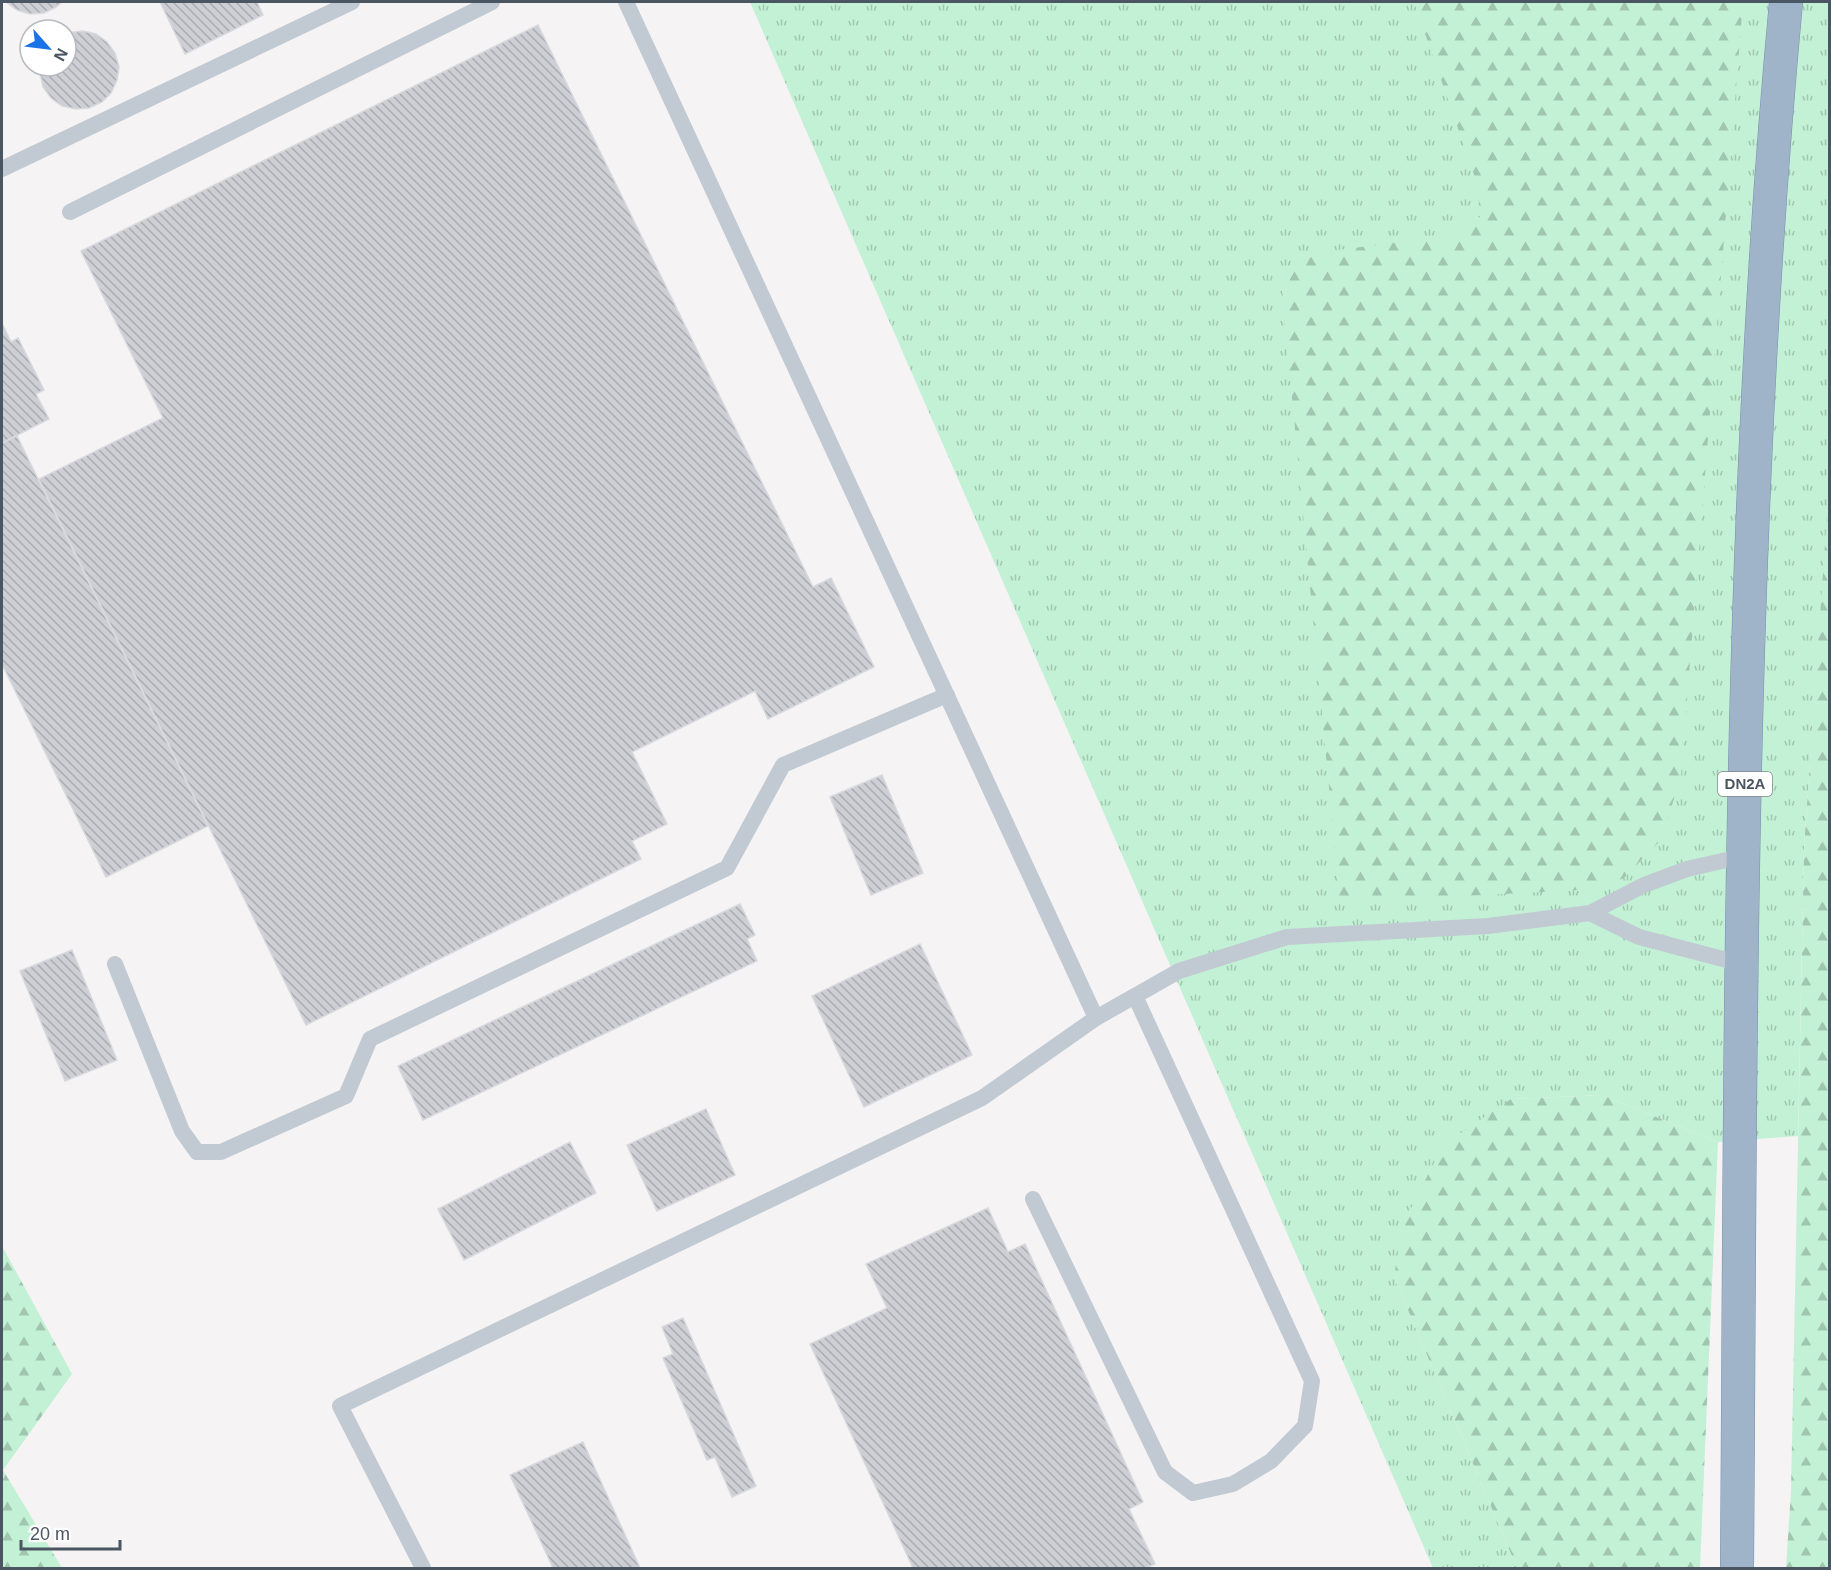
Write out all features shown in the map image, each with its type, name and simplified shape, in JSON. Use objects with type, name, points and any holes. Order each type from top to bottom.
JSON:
[{"type":"highway","name":"DN2A","points":[[1737,1569],[1742,964],[1752,505],[1774,125],[1786,2]]},
{"type":"lane","points":[[2,169],[352,2]]},
{"type":"lane","points":[[70,212],[492,2]]},
{"type":"lane","points":[[626,2],[1096,1018]]},
{"type":"lane","points":[[115,964],[182,1131],[197,1152],[221,1152],[346,1096],[370,1039],[727,868],[783,765],[947,695]]},
{"type":"lane","points":[[423,1569],[340,1406],[982,1098],[1096,1018],[1179,971],[1287,937],[1488,926],[1590,913],[1655,881],[1687,869],[1744,856]]},
{"type":"lane","points":[[1590,913],[1639,938],[1742,964]]},
{"type":"lane","points":[[1034,1198],[1165,1472],[1192,1493],[1233,1484],[1271,1461],[1305,1426],[1312,1381],[1135,996]]},
{"type":"green space","points":[[750,2],[1829,2],[1830,486],[1804,848],[1798,1136],[1718,1142],[1602,1095],[1511,1099],[1394,1277],[1517,1568],[1433,1568]]},
{"type":"green space","points":[[1414,2],[1743,2],[1681,775],[1662,839],[1624,878],[1595,889],[1340,903],[1282,292],[1301,260],[1330,251],[1455,235],[1480,217],[1477,183]]},
{"type":"green space","points":[[1829,486],[1830,1568],[1786,1568],[1791,1491],[1804,848]]},
{"type":"green space","points":[[1602,1095],[1718,1142],[1700,1568],[1517,1568],[1394,1277],[1402,1226],[1443,1145],[1511,1099]]},
{"type":"green space","points":[[2,1246],[72,1374],[3,1470],[62,1568],[2,1568]]},
{"type":"building","points":[[6,2],[62,2],[44,13],[30,14],[17,10]]},
{"type":"building","points":[[160,2],[257,2],[263,15],[185,54]]},
{"type":"building","points":[[538,25],[813,587],[831,578],[874,667],[768,719],[755,691],[632,752],[667,824],[632,841],[641,859],[306,1025],[39,479],[163,418],[81,251]]},
{"type":"building","points":[[78,32],[96,34],[107,42],[115,53],[119,67],[117,80],[111,93],[102,102],[89,108],[76,109],[62,106],[51,98],[43,87],[41,78],[78,78]]},
{"type":"building","points":[[2,323],[11,342],[18,338],[44,390],[36,394],[49,419],[2,443]]},
{"type":"building","points":[[17,436],[208,826],[106,877],[2,664],[2,443]]},
{"type":"building","points":[[882,775],[923,873],[871,895],[830,797]]},
{"type":"building","points":[[740,904],[755,935],[747,939],[757,961],[423,1120],[398,1066]]},
{"type":"building","points":[[920,944],[972,1055],[864,1107],[812,996]]},
{"type":"building","points":[[72,950],[117,1060],[65,1081],[20,971]]},
{"type":"building","points":[[706,1109],[735,1175],[657,1211],[627,1145]]},
{"type":"building","points":[[570,1142],[596,1193],[464,1260],[438,1209]]},
{"type":"building","points":[[988,1208],[1008,1252],[1025,1244],[1143,1502],[1129,1509],[1155,1564],[1146,1568],[913,1568],[810,1344],[887,1308],[866,1264]]},
{"type":"building","points":[[683,1318],[756,1486],[732,1497],[715,1457],[707,1460],[663,1358],[673,1354],[662,1327]]},
{"type":"building","points":[[583,1442],[640,1568],[553,1568],[510,1475]]}]
